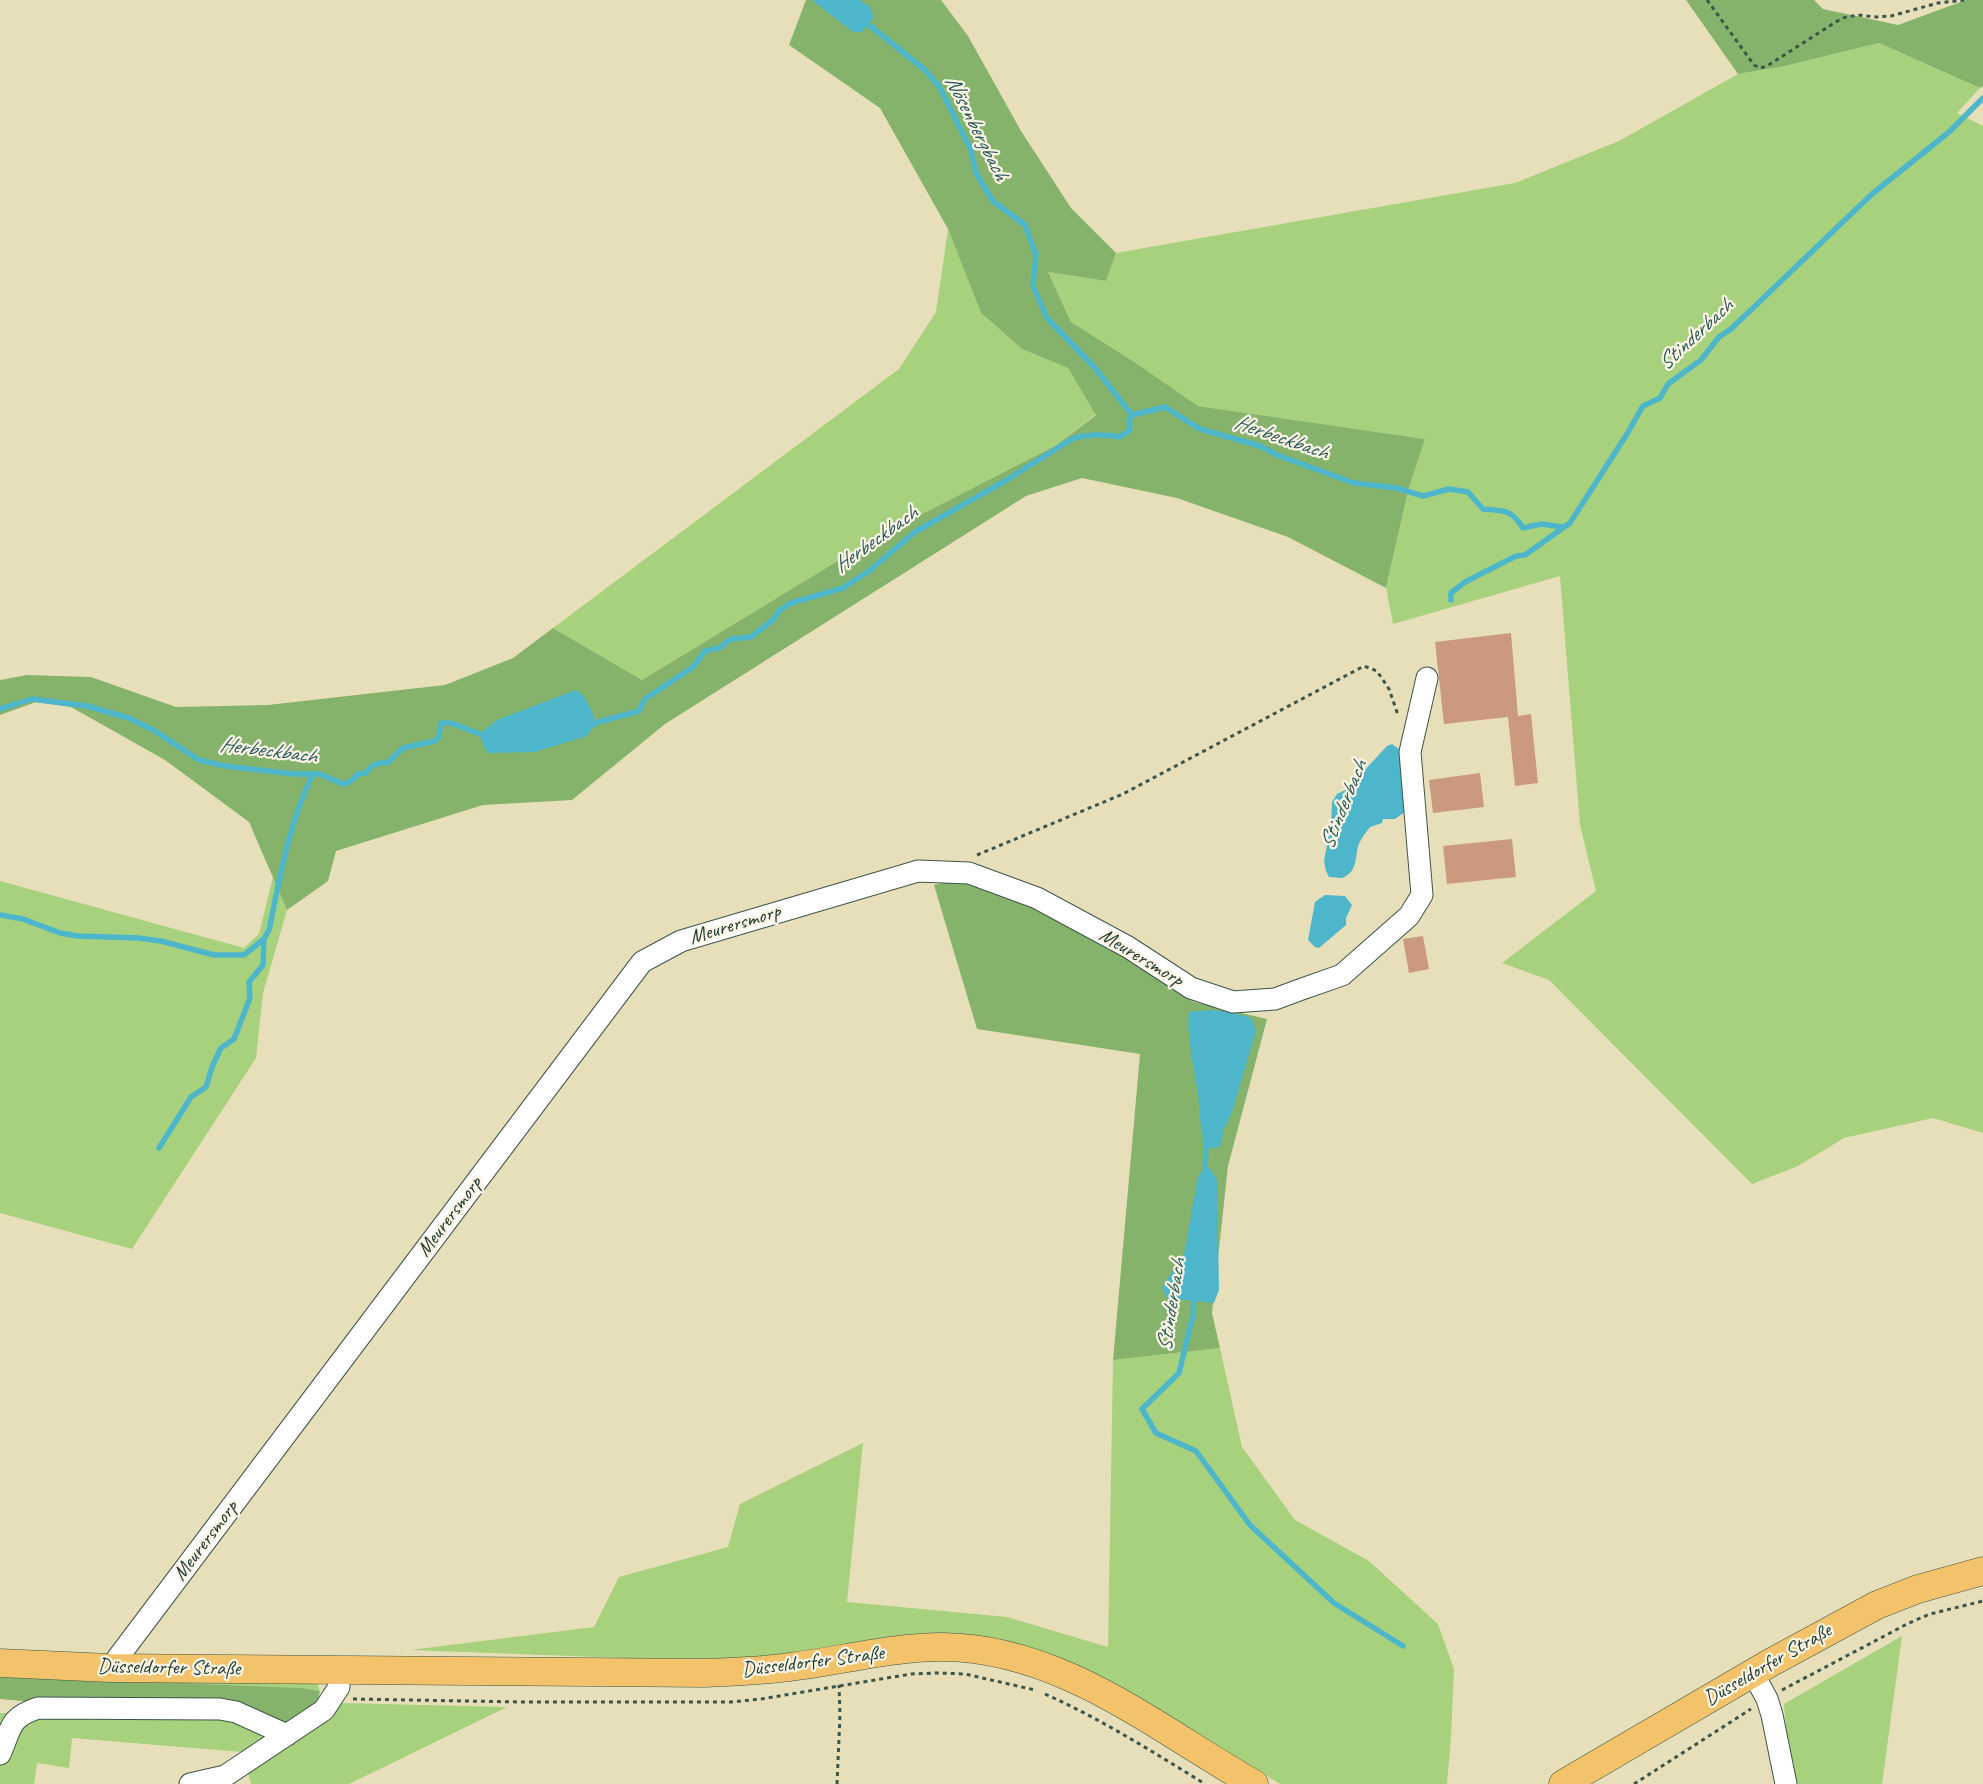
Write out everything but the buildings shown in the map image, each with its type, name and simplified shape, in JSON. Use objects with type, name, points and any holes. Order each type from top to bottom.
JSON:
[{"type":"main road","name":"Düsseldorfer Straße","points":[[1563,1784],[1753,1673],[1894,1597],[1983,1571]]},
{"type":"main road","name":"Düsseldorfer Straße","points":[[0,1663],[110,1668],[705,1673],[747,1672],[915,1648],[976,1650],[1026,1660],[1069,1676],[1254,1784]]},
{"type":"lane","name":"Meurersmorp","points":[[110,1668],[642,962],[681,941],[918,871],[969,873],[1037,898],[1128,947],[1191,988],[1233,1002],[1275,998],[1342,975],[1409,916],[1422,895],[1410,752],[1427,678]]},
{"type":"lane","points":[[190,1784],[225,1776],[324,1710],[339,1687],[339,1670]]},
{"type":"lane","points":[[1753,1673],[1767,1699],[1772,1715],[1786,1784]]},
{"type":"lane","name":"Düsseldorfer Straße","points":[[0,1754],[14,1720],[24,1713],[38,1708],[220,1710],[236,1712],[287,1735]]},
{"type":"path","points":[[1707,0],[1754,65],[1760,68],[1767,66],[1842,18],[1858,15],[1891,16],[1938,3],[1965,0]]},
{"type":"path","points":[[974,857],[1123,794],[1364,666],[1376,671],[1381,677],[1389,689],[1398,716],[1413,738]]},
{"type":"path","name":"Düsseldorfer Straße","points":[[1634,1784],[1767,1699],[1909,1623],[1930,1614],[1983,1601]]},
{"type":"path","points":[[834,1660],[839,1686],[837,1784]]},
{"type":"path","name":"Düsseldorfer Straße","points":[[332,1698],[522,1702],[731,1702],[762,1699],[911,1674],[965,1674],[1023,1686],[1042,1692],[1074,1707],[1205,1784]]},
{"type":"green space","points":[[806,0],[941,0],[968,36],[1021,131],[1071,208],[1116,253],[1106,281],[1048,272],[1071,322],[1136,363],[1198,406],[1425,439],[1408,491],[1386,588],[1288,537],[1177,498],[1082,478],[1026,496],[665,724],[572,800],[483,805],[336,851],[328,881],[287,910],[249,822],[165,760],[71,707],[36,702],[0,715],[0,680],[27,675],[91,677],[176,707],[268,705],[445,685],[513,658],[553,628],[642,680],[877,537],[1055,446],[1096,415],[1068,368],[1022,349],[981,313],[948,229],[880,108],[789,45]]},
{"type":"green space","points":[[1686,0],[1814,0],[1823,9],[1898,25],[1966,0],[1983,0],[1983,86],[1980,88],[1879,43],[1785,66],[1738,74]]},
{"type":"green space","points":[[1879,43],[1980,88],[1957,113],[1983,126],[1983,1133],[1933,1118],[1844,1138],[1798,1166],[1752,1184],[1549,980],[1502,963],[1596,891],[1580,825],[1560,576],[1393,624],[1386,588],[1408,491],[1425,439],[1198,406],[1136,363],[1071,322],[1048,272],[1106,281],[1116,253],[1515,183],[1619,141],[1738,74],[1785,66]]},
{"type":"green space","points":[[948,229],[981,313],[1022,349],[1068,368],[1096,414],[1055,446],[877,537],[642,680],[553,628],[899,369],[936,312]]},
{"type":"green space","points":[[273,877],[287,910],[263,993],[256,1058],[132,1249],[0,1213],[0,881],[244,948],[259,934]]},
{"type":"green space","points":[[962,879],[1016,894],[1119,949],[1194,1002],[1267,1019],[1228,1166],[1212,1313],[1220,1348],[1113,1360],[1140,1054],[977,1029],[934,885]]},
{"type":"green space","points":[[1220,1348],[1242,1447],[1295,1520],[1369,1561],[1438,1624],[1454,1669],[1447,1784],[1280,1784],[1117,1688],[1044,1651],[977,1637],[909,1634],[750,1659],[624,1658],[410,1650],[594,1627],[619,1577],[728,1547],[740,1504],[863,1443],[847,1602],[1007,1617],[1108,1647],[1113,1360]]},
{"type":"green space","points":[[1902,1636],[1882,1784],[1796,1784],[1786,1730],[1784,1704]]},
{"type":"green space","points":[[0,1677],[113,1678],[303,1688],[320,1691],[316,1708],[293,1721],[281,1723],[41,1705],[0,1699]]},
{"type":"green space","points":[[113,1678],[317,1682],[320,1691],[303,1688]]},
{"type":"green space","points":[[341,1703],[507,1707],[349,1784],[251,1784],[242,1752],[72,1738],[69,1768],[37,1763],[34,1784],[0,1784],[0,1713],[226,1716],[286,1747]]},
{"type":"water","points":[[812,0],[860,0],[870,7],[874,17],[862,32],[853,32]]},
{"type":"water","points":[[576,690],[584,696],[594,716],[595,724],[587,736],[535,752],[487,753],[479,734],[497,720]]},
{"type":"water","points":[[1392,744],[1403,752],[1405,812],[1395,819],[1383,819],[1382,823],[1370,827],[1359,845],[1352,871],[1342,878],[1329,877],[1324,861],[1331,824],[1332,802],[1337,794],[1347,789],[1387,746]]},
{"type":"water","points":[[1325,895],[1345,896],[1352,905],[1346,918],[1346,925],[1319,948],[1315,947],[1308,940],[1315,902]]},
{"type":"water","points":[[1212,1010],[1231,1012],[1251,1018],[1256,1031],[1232,1112],[1224,1129],[1220,1147],[1205,1149],[1190,1041],[1189,1012]]},
{"type":"water","points":[[1206,1167],[1210,1169],[1217,1180],[1219,1290],[1214,1303],[1167,1298],[1162,1287],[1184,1255],[1198,1176]]},
{"type":"waterway","name":"Nösenbergbach","points":[[864,21],[924,69],[939,86],[971,150],[976,173],[993,201],[1025,225],[1036,255],[1033,286],[1047,318],[1095,368],[1132,415]]},
{"type":"waterway","name":"Stinderbach","points":[[1451,600],[1451,593],[1465,582],[1516,556],[1525,555],[1570,523],[1643,406],[1660,398],[1668,384],[1701,360],[1719,337],[1731,329],[1872,194],[1949,132],[1983,98]]},
{"type":"waterway","name":"Herbeckbach","points":[[588,728],[598,722],[639,711],[645,699],[693,667],[705,651],[719,648],[731,639],[751,637],[773,620],[779,611],[791,603],[843,588],[869,571],[915,532],[1005,481],[1072,439],[1096,435],[1120,437],[1130,430],[1129,421],[1132,415],[1165,407],[1200,429],[1260,446],[1277,455],[1354,483],[1397,488],[1423,496],[1449,489],[1468,492],[1483,509],[1511,514],[1523,528],[1541,524],[1563,527]]},
{"type":"waterway","name":"Herbeckbach","points":[[0,709],[32,699],[87,706],[129,718],[155,731],[199,760],[225,766],[294,774],[320,774],[343,784],[350,782],[358,774],[366,773],[375,765],[387,763],[403,748],[435,741],[439,737],[441,723],[451,723],[485,736]]},
{"type":"waterway","points":[[0,915],[23,919],[60,933],[78,936],[138,938],[161,941],[214,955],[244,955],[264,939],[269,930],[291,830],[313,774]]},
{"type":"waterway","points":[[159,1148],[191,1097],[206,1087],[212,1067],[221,1048],[234,1039],[250,998],[249,982],[263,965],[264,939]]},
{"type":"waterway","name":"Stinderbach","points":[[1205,1174],[1206,1144]]},
{"type":"waterway","name":"Stinderbach","points":[[1194,1296],[1193,1315],[1179,1373],[1142,1409],[1156,1433],[1196,1451],[1250,1525],[1334,1603],[1403,1646]]}]
